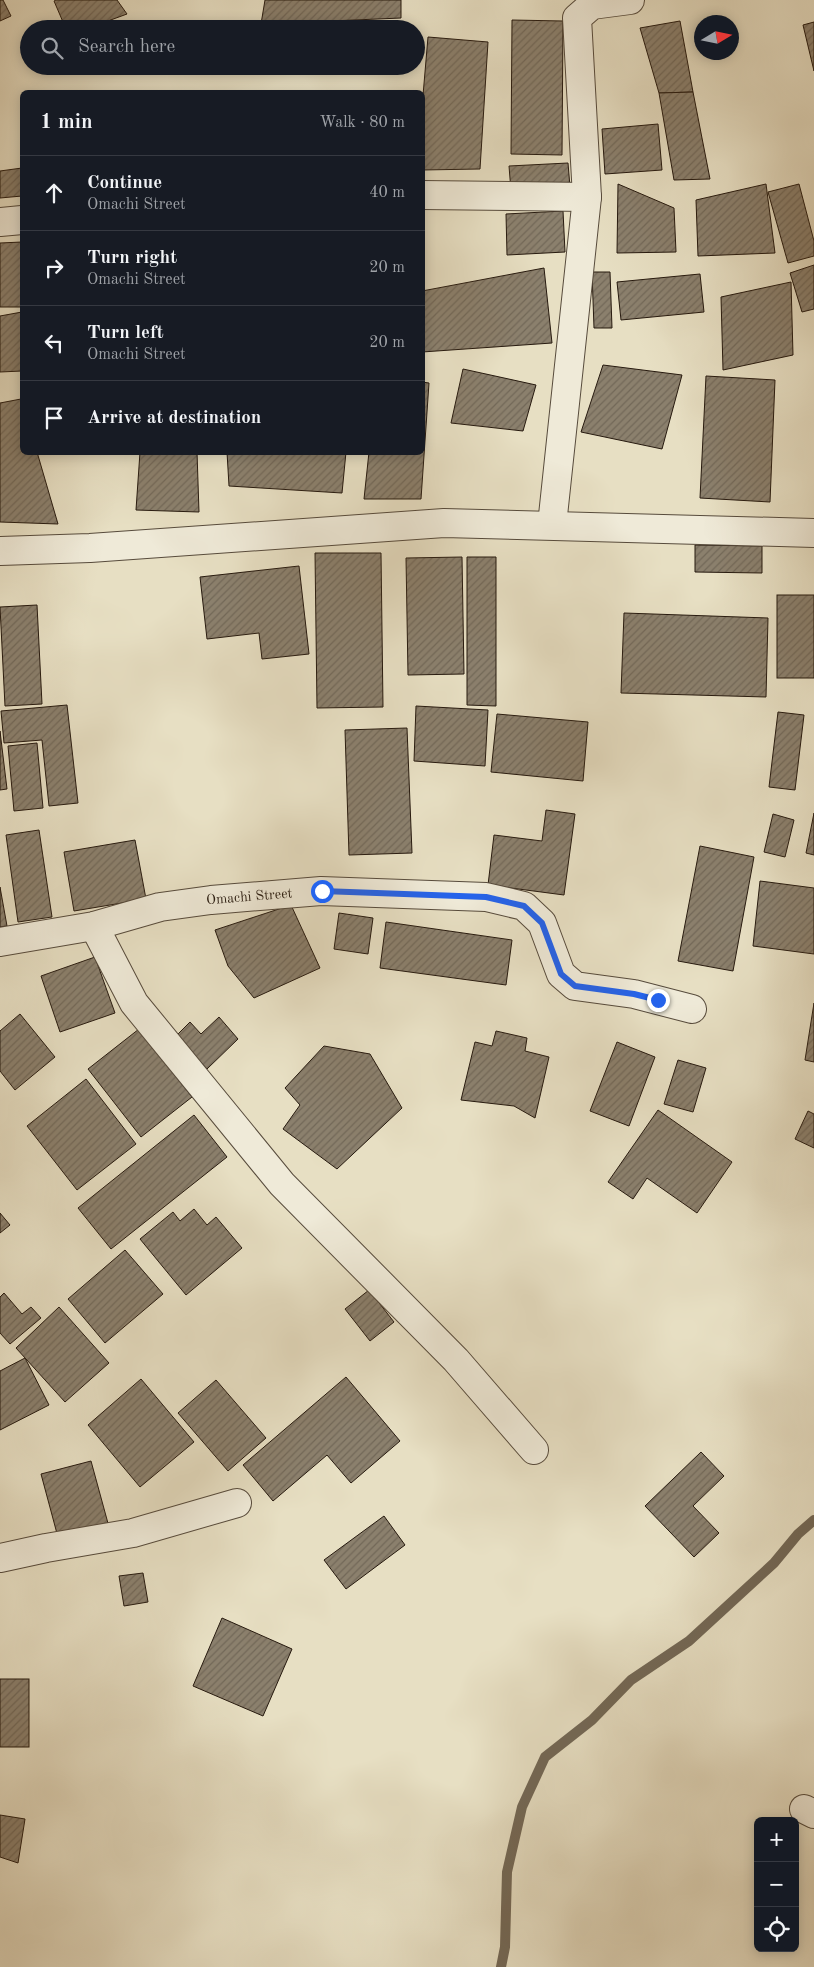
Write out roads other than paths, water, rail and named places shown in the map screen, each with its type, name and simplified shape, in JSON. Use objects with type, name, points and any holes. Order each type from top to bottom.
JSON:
[{"type":"street","points":[[552,525],[587,197],[577,18],[592,5],[630,0]]},
{"type":"street","points":[[425,195],[587,197]]},
{"type":"street","points":[[0,222],[20,220]]},
{"type":"street","points":[[0,551],[100,547],[444,523],[814,533]]},
{"type":"street","name":"Omachi Street","points":[[0,942],[94,926],[160,907],[211,900],[322,891],[486,897],[524,906],[542,923],[561,974],[575,986],[634,994],[692,1008]]},
{"type":"street","points":[[94,926],[134,1003],[282,1184],[456,1360],[534,1450]]},
{"type":"street","points":[[0,1558],[46,1548],[133,1534],[236,1503]]},
{"type":"waterway","points":[[501,1967],[505,1947],[507,1872],[522,1807],[545,1757],[592,1720],[631,1680],[689,1641],[774,1563],[798,1534],[814,1520]]}]
